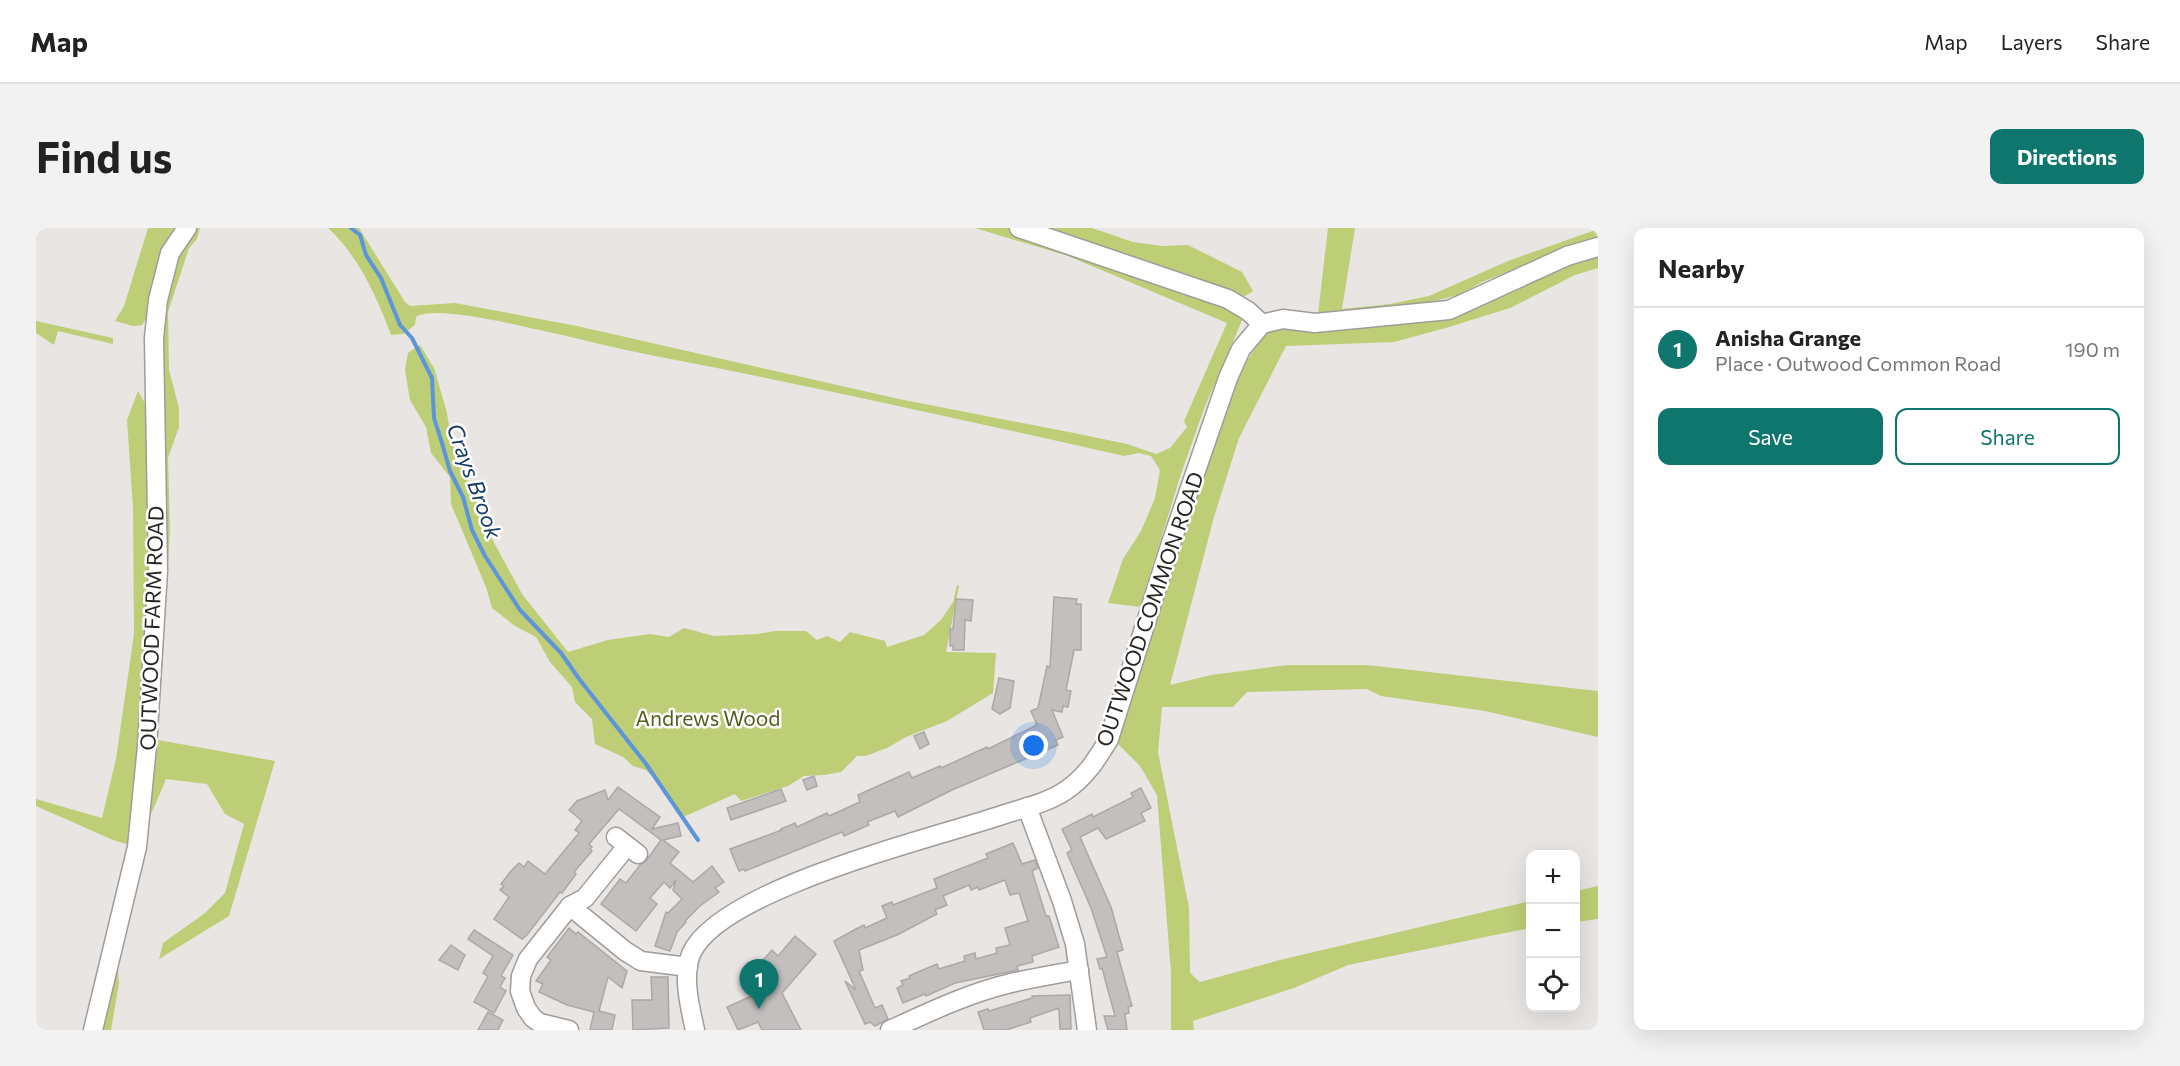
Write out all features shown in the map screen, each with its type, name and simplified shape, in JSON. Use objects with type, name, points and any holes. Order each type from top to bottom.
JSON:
[{"type":"street","name":"OUTWOOD FARM ROAD","points":[[93,1030],[138,835],[147,746],[158,571],[154,338],[158,300],[170,253],[187,228]]},
{"type":"street","points":[[1018,228],[1228,299],[1248,311],[1262,324],[1283,319],[1315,323],[1449,310],[1567,256],[1598,247]]},
{"type":"street","name":"OUTWOOD COMMON ROAD","points":[[695,1030],[690,1007],[687,967],[697,943],[705,933],[728,915],[769,895],[884,850],[961,829],[1049,800],[1080,779],[1094,764],[1109,739],[1228,378],[1240,349],[1262,324]]},
{"type":"street","points":[[1027,807],[1062,901],[1075,944],[1087,1030]]},
{"type":"street","points":[[569,1030],[538,1026],[526,1008],[520,991],[521,976],[528,959],[570,906],[585,898],[627,846]]},
{"type":"street","points":[[570,906],[625,951],[641,961],[687,967]]},
{"type":"street","points":[[890,1030],[944,1005],[978,993],[1010,983],[1079,970]]},
{"type":"green space","points":[[148,228],[187,228],[158,300],[142,325],[133,326],[115,321],[124,306]]},
{"type":"green space","points":[[190,228],[200,228],[197,239],[189,248],[168,312],[169,370],[179,408],[179,427],[168,458],[170,530],[158,740],[275,761],[229,916],[159,959],[163,943],[205,913],[225,893],[244,824],[225,814],[207,784],[166,779],[137,847],[113,840],[36,806],[36,799],[102,818],[116,759],[134,634],[133,508],[127,420],[138,391],[155,421],[155,315]]},
{"type":"green space","points":[[328,228],[359,228],[405,302],[410,306],[455,303],[577,326],[899,399],[1127,444],[1156,454],[1170,448],[1187,427],[1184,421],[1227,323],[1068,256],[975,228],[1012,228],[1222,301],[1243,318],[1204,409],[1181,474],[1140,607],[1108,603],[1123,559],[1141,531],[1155,498],[1160,470],[1151,456],[1139,453],[1124,456],[478,317],[458,314],[425,314],[416,317],[415,325],[403,334],[391,335],[366,277],[349,251]]},
{"type":"green space","points":[[1019,228],[1092,228],[1133,242],[1162,246],[1188,245],[1242,272],[1253,291],[1233,303]]},
{"type":"green space","points":[[1328,228],[1355,228],[1342,309],[1390,304],[1429,296],[1508,261],[1598,229],[1598,239],[1484,281],[1458,295],[1427,303],[1342,316],[1318,314]]},
{"type":"green space","points":[[1598,252],[1598,268],[1575,275],[1510,308],[1449,327],[1394,342],[1286,346],[1239,438],[1214,517],[1170,685],[1211,675],[1288,665],[1367,665],[1598,691],[1598,737],[1485,711],[1381,696],[1367,689],[1247,692],[1233,707],[1162,707],[1158,752],[1189,908],[1190,973],[1200,982],[1280,960],[1526,902],[1526,929],[1348,965],[1294,988],[1193,1021],[1194,1030],[1171,1030],[1171,973],[1157,795],[1140,766],[1115,741],[1211,434],[1243,367],[1264,335],[1279,325],[1392,325],[1417,322]]},
{"type":"green space","points":[[36,321],[113,338],[113,344],[58,331],[54,345],[36,333]]},
{"type":"green space","name":"Andrews Wood","points":[[420,345],[434,368],[446,409],[453,445],[491,537],[522,594],[568,652],[608,640],[650,634],[669,637],[684,628],[714,636],[806,631],[817,640],[827,636],[840,642],[850,632],[885,641],[887,647],[924,635],[941,620],[953,602],[957,585],[959,586],[946,652],[996,653],[993,693],[947,721],[866,756],[857,756],[841,772],[804,776],[788,786],[741,801],[735,794],[683,817],[658,782],[646,770],[633,766],[623,757],[595,744],[592,719],[575,702],[572,687],[550,662],[536,637],[515,626],[492,608],[486,587],[451,504],[450,477],[431,453],[426,427],[410,400],[405,370],[408,353]]},
{"type":"green space","points":[[1598,886],[1598,919],[1580,921],[1580,890]]},
{"type":"green space","points":[[112,970],[118,971],[119,983],[111,1030],[96,1030]]},
{"type":"building","points":[[1054,597],[1077,599],[1076,604],[1081,604],[1081,650],[1074,650],[1066,690],[1071,691],[1068,707],[1063,706],[1062,712],[1052,710],[1063,737],[1056,740],[1058,745],[952,790],[898,817],[895,811],[867,822],[869,825],[844,836],[842,832],[745,871],[744,869],[739,871],[730,849],[795,823],[797,827],[827,813],[829,816],[860,802],[858,795],[909,772],[912,778],[940,766],[941,768],[987,747],[988,749],[1037,725],[1031,711],[1038,708],[1047,666],[1050,667]]},
{"type":"building","points":[[956,599],[973,600],[971,621],[965,620],[964,650],[953,650],[953,646],[950,646],[950,629],[953,629]]},
{"type":"building","points":[[999,678],[1014,681],[1010,708],[1000,714],[992,709]]},
{"type":"building","points":[[924,732],[929,744],[920,749],[914,736]]},
{"type":"building","points":[[814,776],[817,786],[807,790],[803,780]]},
{"type":"building","points":[[618,787],[660,817],[652,829],[678,823],[681,836],[663,840],[679,852],[670,863],[693,882],[712,866],[724,882],[715,888],[719,892],[685,921],[677,932],[670,951],[655,946],[666,912],[668,913],[682,899],[673,890],[676,880],[670,888],[664,882],[650,898],[657,904],[636,931],[601,904],[620,879],[626,883],[661,840],[619,809],[589,844],[592,851],[574,872],[576,874],[527,935],[522,939],[494,919],[509,897],[500,890],[504,886],[501,884],[511,871],[519,863],[524,867],[528,861],[545,874],[579,833],[575,830],[582,821],[569,810],[577,801],[605,790],[608,800]]},
{"type":"building","points":[[1141,788],[1151,808],[1141,813],[1145,821],[1106,839],[1098,828],[1080,837],[1111,907],[1123,950],[1117,952],[1132,1006],[1128,1007],[1129,1013],[1125,1014],[1127,1030],[1108,1030],[1104,1016],[1115,1016],[1102,968],[1100,969],[1097,959],[1107,957],[1091,908],[1067,853],[1072,850],[1062,829],[1133,797],[1131,793]]},
{"type":"building","points":[[781,789],[786,801],[731,820],[727,808]]},
{"type":"building","points":[[1013,843],[1022,864],[1035,860],[1038,868],[1032,871],[1046,916],[1049,916],[1059,947],[1032,956],[1033,962],[1017,966],[1018,970],[955,983],[903,1003],[897,988],[903,985],[901,981],[937,964],[939,969],[965,961],[964,956],[975,953],[976,959],[997,953],[996,948],[1010,945],[1005,928],[1028,921],[1019,893],[1010,895],[1005,880],[979,890],[978,887],[971,890],[969,885],[943,896],[947,905],[935,910],[937,914],[897,935],[859,950],[863,970],[859,971],[875,1008],[882,1005],[888,1019],[875,1026],[870,1022],[865,1024],[845,981],[856,990],[834,941],[864,925],[865,928],[887,918],[882,906],[892,902],[893,905],[937,888],[934,879],[988,858],[986,854]]},
{"type":"building","points":[[569,928],[576,934],[578,932],[627,971],[622,988],[608,977],[599,1011],[615,1015],[612,1030],[590,1030],[594,1012],[567,1005],[539,992],[543,984],[536,981],[551,960],[547,957]]},
{"type":"building","points":[[474,930],[513,955],[501,976],[505,978],[500,987],[506,991],[494,1013],[474,1002],[488,976],[483,973],[493,956],[468,939]]},
{"type":"building","points":[[795,936],[816,954],[782,993],[801,1030],[762,1030],[758,1022],[738,1030],[727,1007],[778,984],[757,967],[772,950],[778,956]]},
{"type":"building","points":[[451,945],[465,955],[458,970],[439,960]]},
{"type":"building","points":[[651,977],[668,977],[669,1028],[633,1030],[632,1000],[652,1000]]},
{"type":"building","points":[[1070,995],[1071,1029],[1060,1029],[1059,1008],[1030,1018],[1031,1022],[1006,1030],[984,1030],[978,1012],[988,1009],[989,1011],[1032,998],[1032,996]]},
{"type":"building","points":[[488,1012],[503,1020],[498,1030],[478,1030]]},
{"type":"waterway","name":"Crays Brook","points":[[351,228],[360,235],[366,255],[381,278],[400,325],[412,338],[432,378],[434,418],[450,471],[463,497],[472,530],[485,556],[520,610],[561,653],[646,764],[698,840]]},
{"type":"place","name":"Anisha Grange","points":[[759,1009]]}]
